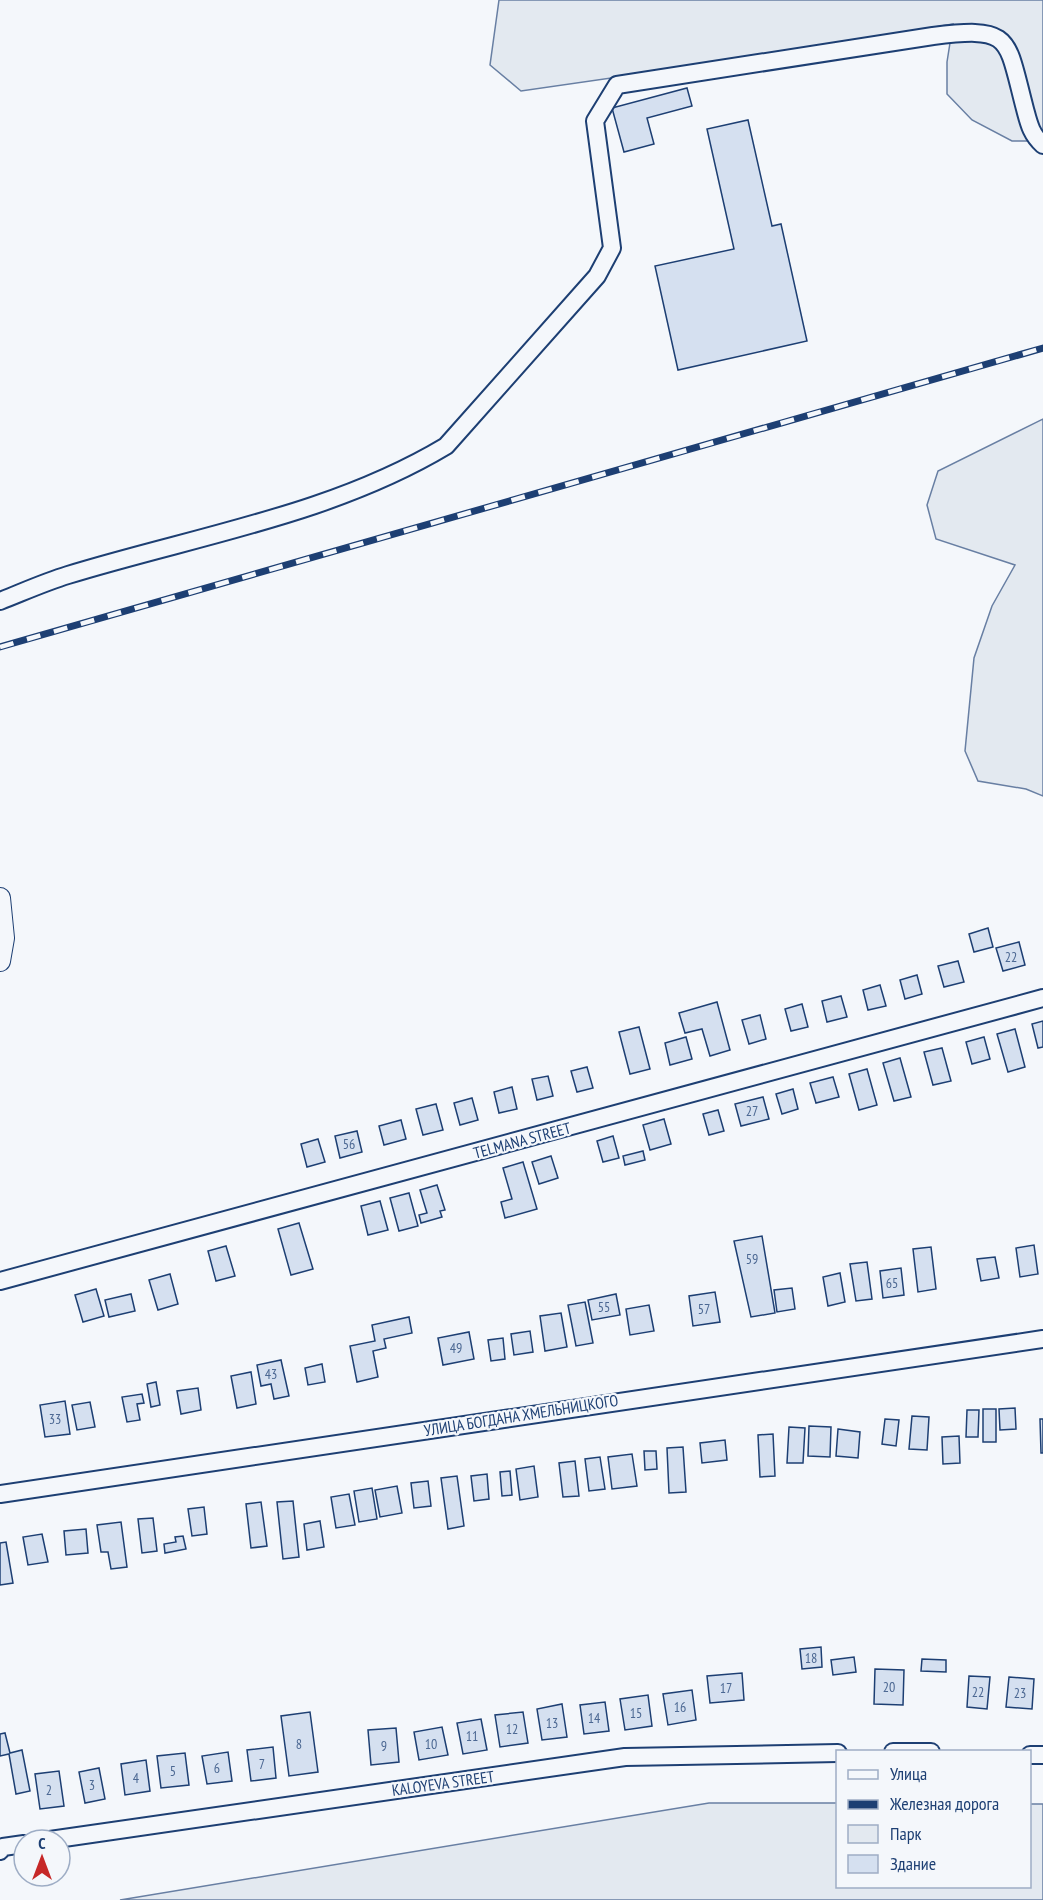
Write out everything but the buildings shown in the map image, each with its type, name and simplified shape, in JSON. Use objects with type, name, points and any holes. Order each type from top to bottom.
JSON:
[{"type":"street","points":[[0,601],[66,576],[307,508],[413,465],[446,446],[597,276],[612,248],[595,122],[617,85],[933,36],[970,31],[992,34],[1009,50],[1032,135],[1043,145]]},
{"type":"street","points":[[0,898],[4,938],[0,961]]},
{"type":"street","name":"TELMANA STREET","points":[[0,1281],[1043,998]]},
{"type":"street","name":"УЛИЦА БОГДАНА ХМЕЛЬНИЦКОГО","points":[[0,1494],[1043,1339]]},
{"type":"street","name":"KALOYEVA STREET","points":[[72,1837],[625,1757],[836,1753]]},
{"type":"green space","points":[[499,0],[1043,0],[1043,141],[1012,141],[972,120],[947,94],[947,62],[953,24],[784,53],[521,91],[490,65]]},
{"type":"green space","points":[[1043,419],[1043,796],[1026,789],[978,781],[965,751],[974,658],[992,606],[1015,565],[936,539],[927,505],[938,471]]},
{"type":"green space","points":[[709,1803],[836,1803],[836,1888],[1031,1888],[1031,1804],[1043,1804],[1043,1900],[120,1900]]},
{"type":"railway","points":[[0,647],[1043,348]]}]
